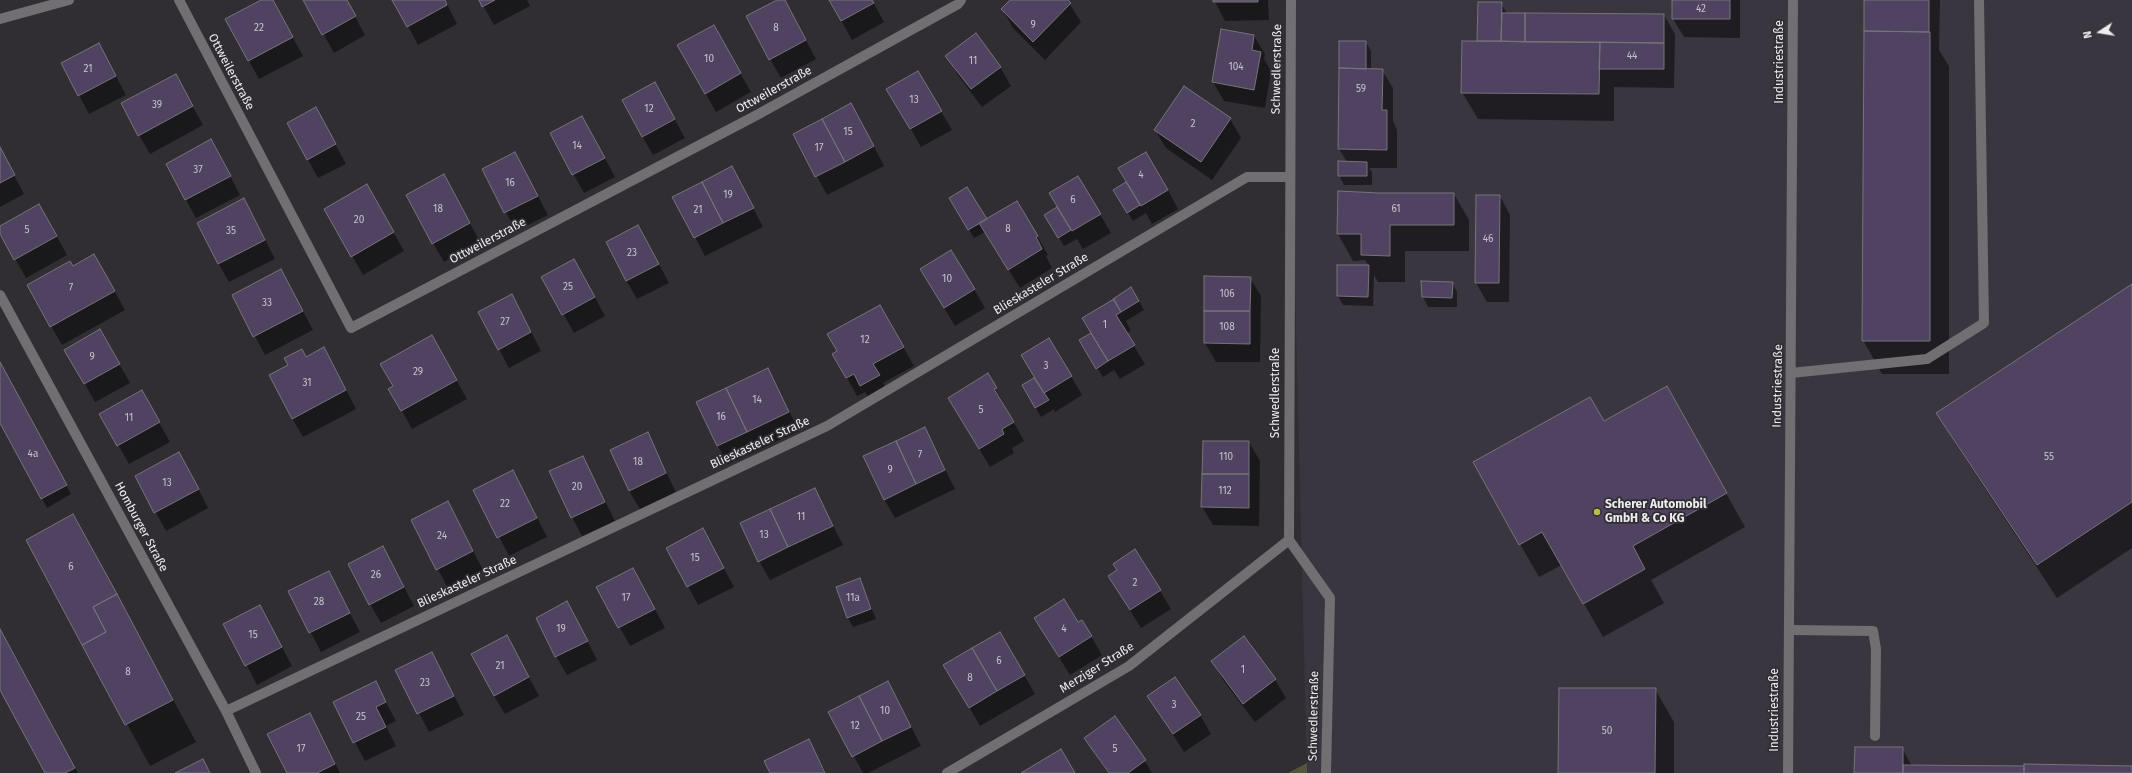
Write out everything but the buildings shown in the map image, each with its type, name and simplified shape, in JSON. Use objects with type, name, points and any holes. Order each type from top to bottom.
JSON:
[{"type":"street","points":[[0,19],[69,0]]},
{"type":"street","name":"Ottweilerstraße","points":[[179,0],[351,328],[755,116],[958,4],[961,0]]},
{"type":"street","name":"Schwedlerstraße","points":[[1291,0],[1289,177],[1289,540],[1330,598],[1326,773]]},
{"type":"street","name":"Industriestraße","points":[[1788,773],[1794,0]]},
{"type":"street","points":[[1790,373],[1927,359],[1984,323],[1979,0]]},
{"type":"street","name":"Blieskasteler Straße","points":[[226,711],[827,426],[1247,177],[1289,177]]},
{"type":"street","name":"Homburger Straße","points":[[0,295],[226,711],[256,773]]},
{"type":"street","name":"Merziger Straße","points":[[946,773],[1129,666],[1289,540]]},
{"type":"street","points":[[1789,630],[1873,631],[1876,648],[1875,736]]},
{"type":"shaded area","points":[[1288,0],[2132,0],[2132,773],[1307,773]]},
{"type":"green space","points":[[1307,763],[1307,773],[1288,773]]},
{"type":"place","name":"Scherer Automobil GmbH & Co KG","points":[[1597,512]]}]
